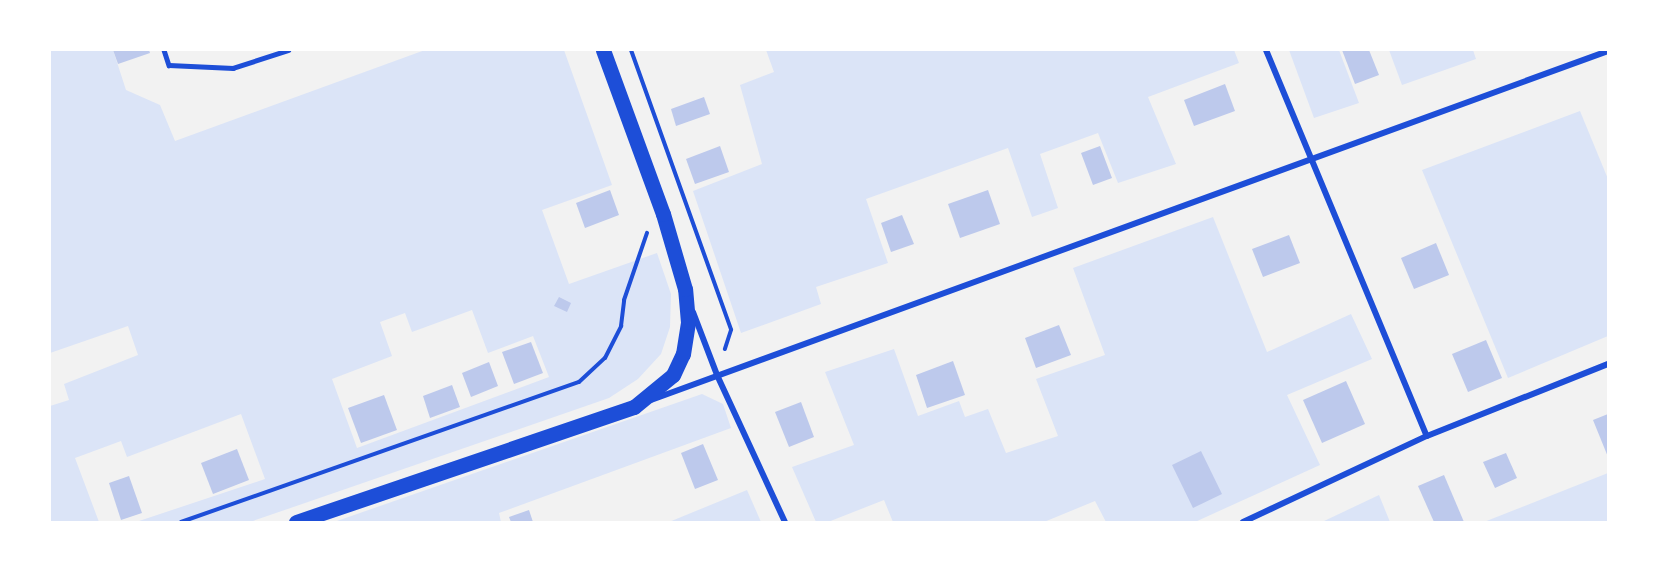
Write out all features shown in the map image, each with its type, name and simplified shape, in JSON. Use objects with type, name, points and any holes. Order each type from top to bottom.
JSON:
[{"type":"main road","points":[[296,522],[634,407],[673,375],[683,354],[688,322],[685,289],[663,214],[603,50]]},
{"type":"street","points":[[1266,50],[1310,162],[1428,436]]},
{"type":"street","points":[[634,407],[717,375],[1310,162],[1608,51]]},
{"type":"street","points":[[685,289],[717,375],[785,522]]},
{"type":"street","points":[[1243,522],[1428,436],[1608,364]]},
{"type":"lane","points":[[164,50],[169,64],[233,68],[288,50]]},
{"type":"path","points":[[181,522],[579,382],[605,358],[621,326],[624,300],[646,233],[663,214]]},
{"type":"shaded area","points":[[50,50],[113,50],[126,90],[160,105],[175,141],[425,50],[564,50],[612,185],[542,210],[569,284],[657,253],[671,294],[670,327],[661,354],[638,379],[609,398],[250,522],[136,522],[265,479],[241,414],[127,457],[121,441],[75,458],[99,522],[50,522],[50,406],[69,400],[64,384],[138,355],[128,326],[50,353]],"holes":[[[472,310],[488,353],[533,336],[549,377],[357,448],[332,379],[392,356],[380,322],[405,313],[412,332]]]},
{"type":"shaded area","points":[[766,50],[1234,50],[1239,63],[1148,97],[1176,164],[1118,183],[1098,133],[1040,154],[1058,208],[1032,217],[1008,148],[866,199],[888,263],[816,287],[821,304],[741,333],[693,191],[762,164],[740,85],[774,72]]},
{"type":"shaded area","points":[[1289,50],[1339,50],[1359,103],[1314,118]]},
{"type":"shaded area","points":[[1389,50],[1473,50],[1476,59],[1402,85]]},
{"type":"shaded area","points":[[1580,111],[1608,179],[1608,336],[1508,378],[1422,170]]},
{"type":"shaded area","points":[[1213,217],[1267,352],[1351,314],[1372,359],[1287,395],[1320,465],[1195,522],[1106,522],[1095,501],[1044,522],[893,522],[884,500],[828,522],[816,522],[792,467],[854,445],[825,372],[894,349],[918,416],[959,401],[965,417],[988,409],[1006,453],[1058,436],[1036,379],[1105,355],[1073,268]]},
{"type":"shaded area","points":[[702,394],[723,404],[731,428],[499,513],[501,522],[334,522]]},
{"type":"shaded area","points":[[1608,473],[1608,522],[1484,522]]},
{"type":"shaded area","points":[[747,490],[761,522],[669,522]]},
{"type":"shaded area","points":[[1379,495],[1390,522],[1322,522]]},
{"type":"building","points":[[113,50],[149,50],[150,53],[118,64]]},
{"type":"building","points":[[1342,50],[1369,50],[1379,75],[1355,84]]},
{"type":"building","points":[[1225,84],[1235,111],[1194,126],[1184,100]]},
{"type":"building","points":[[704,97],[710,114],[676,126],[671,109]]},
{"type":"building","points":[[720,146],[729,172],[695,184],[686,159]]},
{"type":"building","points":[[1100,146],[1112,178],[1093,185],[1081,153]]},
{"type":"building","points":[[610,190],[619,215],[585,228],[576,203]]},
{"type":"building","points":[[988,190],[1000,224],[960,238],[948,204]]},
{"type":"building","points":[[902,215],[914,244],[891,252],[881,223]]},
{"type":"building","points":[[1289,235],[1300,263],[1263,277],[1252,249]]},
{"type":"building","points":[[1436,243],[1449,275],[1414,289],[1401,258]]},
{"type":"building","points":[[559,297],[571,303],[567,312],[554,306]]},
{"type":"building","points":[[1059,325],[1071,355],[1036,368],[1025,338]]},
{"type":"building","points":[[1486,340],[1502,378],[1468,392],[1452,354]]},
{"type":"building","points":[[531,342],[543,373],[514,384],[502,352]]},
{"type":"building","points":[[953,361],[965,395],[927,408],[916,375]]},
{"type":"building","points":[[489,362],[498,386],[471,397],[462,373]]},
{"type":"building","points":[[1346,381],[1365,424],[1322,443],[1303,400]]},
{"type":"building","points":[[452,385],[460,407],[430,418],[423,396]]},
{"type":"building","points":[[384,395],[397,430],[361,443],[348,408]]},
{"type":"building","points":[[801,402],[814,437],[789,447],[775,412]]},
{"type":"building","points":[[1608,414],[1608,457],[1593,420]]},
{"type":"building","points":[[703,444],[718,480],[695,489],[681,453]]},
{"type":"building","points":[[237,449],[249,480],[213,494],[201,463]]},
{"type":"building","points":[[1201,451],[1222,494],[1193,508],[1172,465]]},
{"type":"building","points":[[1506,453],[1517,478],[1495,488],[1483,462]]},
{"type":"building","points":[[1444,475],[1464,522],[1434,522],[1418,486]]},
{"type":"building","points":[[129,476],[142,513],[121,520],[109,483]]},
{"type":"building","points":[[529,510],[533,522],[511,522],[509,517]]}]
